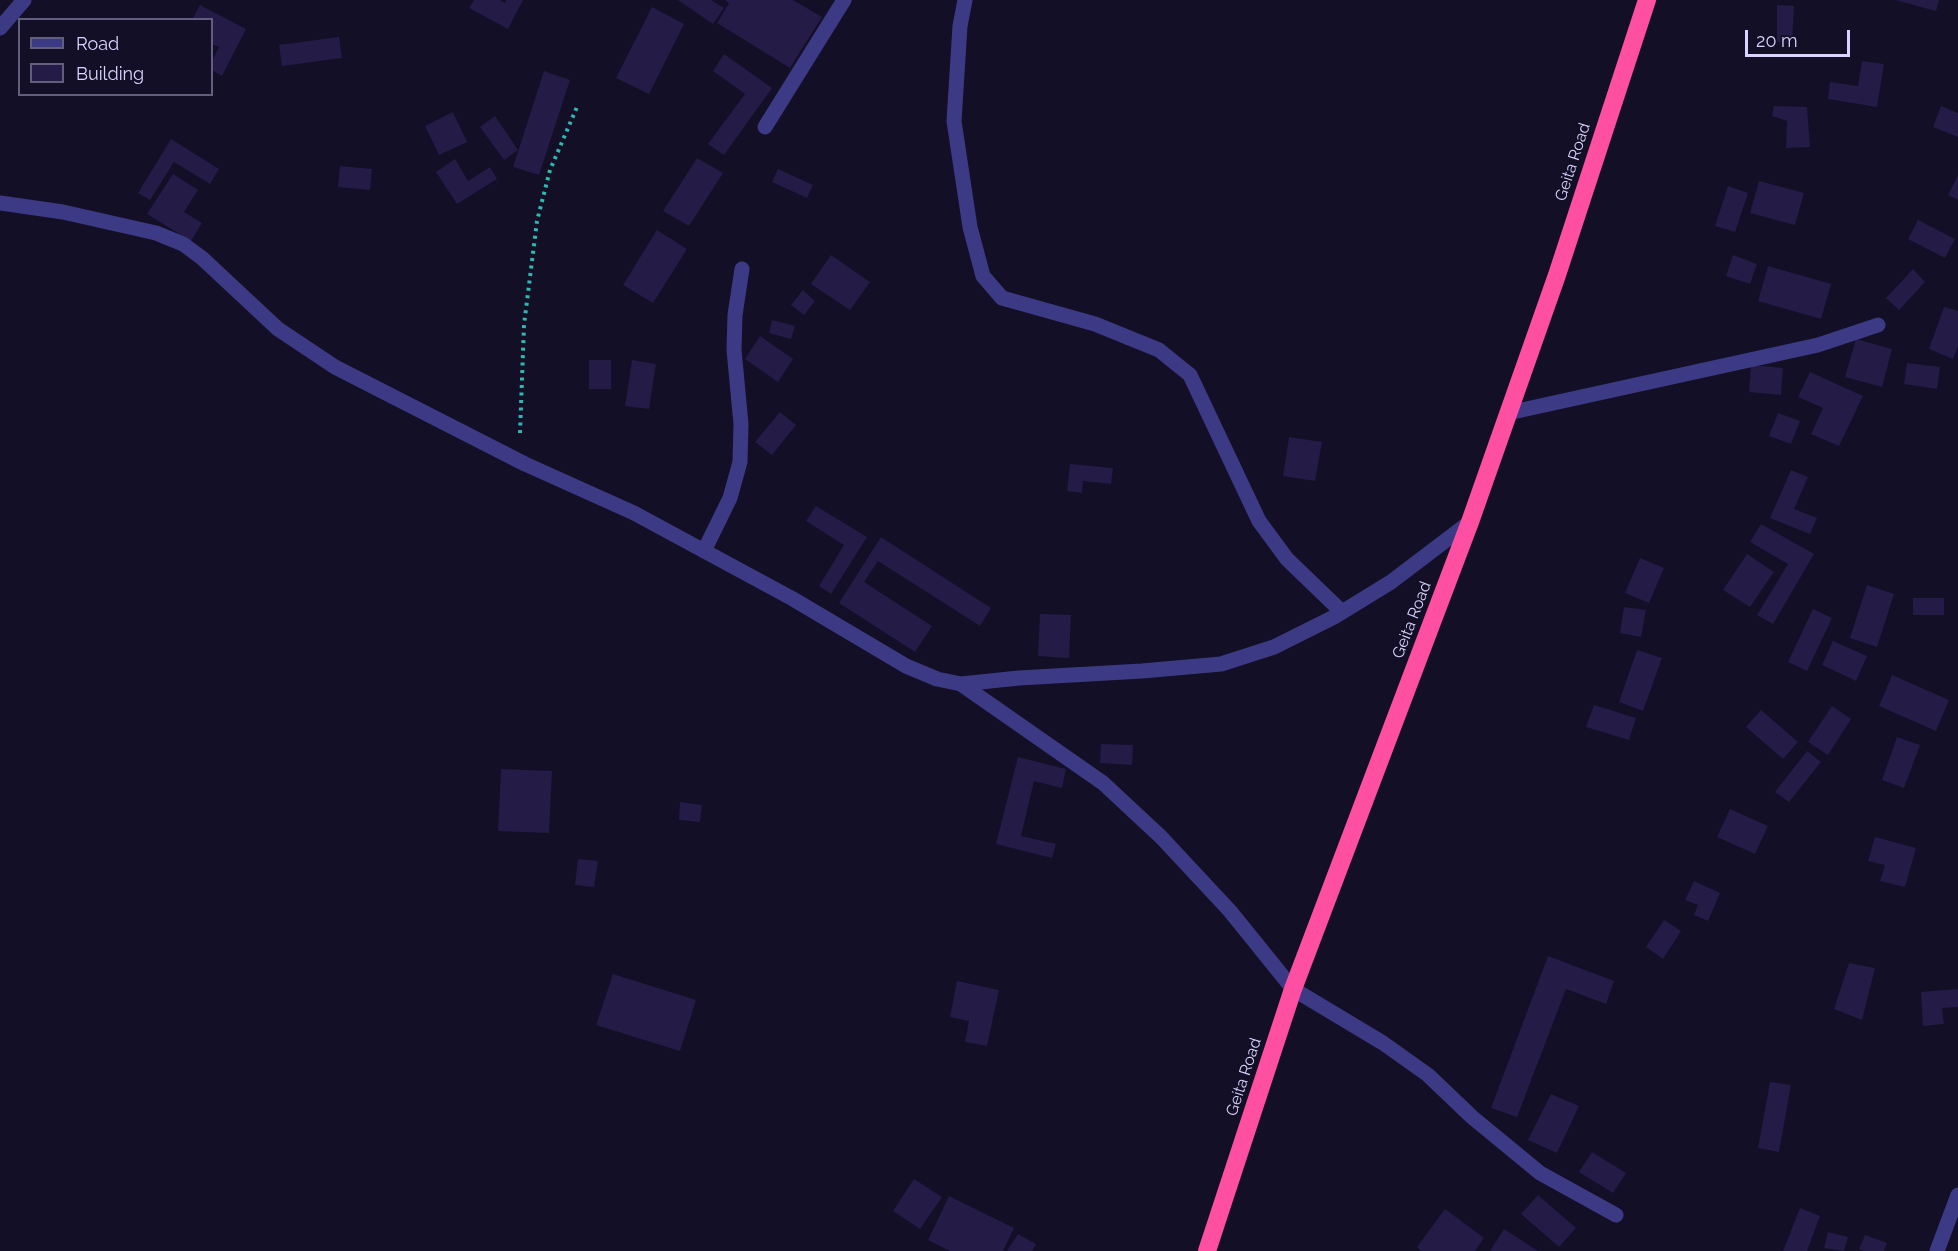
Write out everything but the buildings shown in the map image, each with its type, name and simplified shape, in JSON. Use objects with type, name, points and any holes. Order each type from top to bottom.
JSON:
[{"type":"highway","name":"Geita Road","points":[[1207,1251],[1293,989],[1470,522],[1557,275],[1647,0]]},
{"type":"street","points":[[0,28],[24,0]]},
{"type":"street","points":[[765,127],[844,0]]},
{"type":"street","points":[[964,0],[960,26],[954,121],[970,227],[983,276],[1002,298],[1095,324],[1160,350],[1191,375],[1259,521],[1287,560],[1342,612]]},
{"type":"street","points":[[0,202],[63,212],[156,233],[183,244],[202,258],[278,329],[335,367],[519,461],[634,513],[793,599],[906,666],[938,680],[962,684],[1221,664],[1274,647],[1342,612],[1391,582],[1470,522]]},
{"type":"street","points":[[704,551],[730,498],[740,462],[741,424],[734,350],[735,315],[742,269]]},
{"type":"street","points":[[1508,413],[1818,345],[1878,325]]},
{"type":"street","points":[[962,684],[1103,783],[1161,837],[1230,911],[1293,989],[1383,1043],[1428,1075],[1472,1118],[1540,1173],[1616,1215]]},
{"type":"street","points":[[1937,1251],[1958,1195]]},
{"type":"path","points":[[519,461],[524,325],[537,221],[550,170],[577,107]]}]
